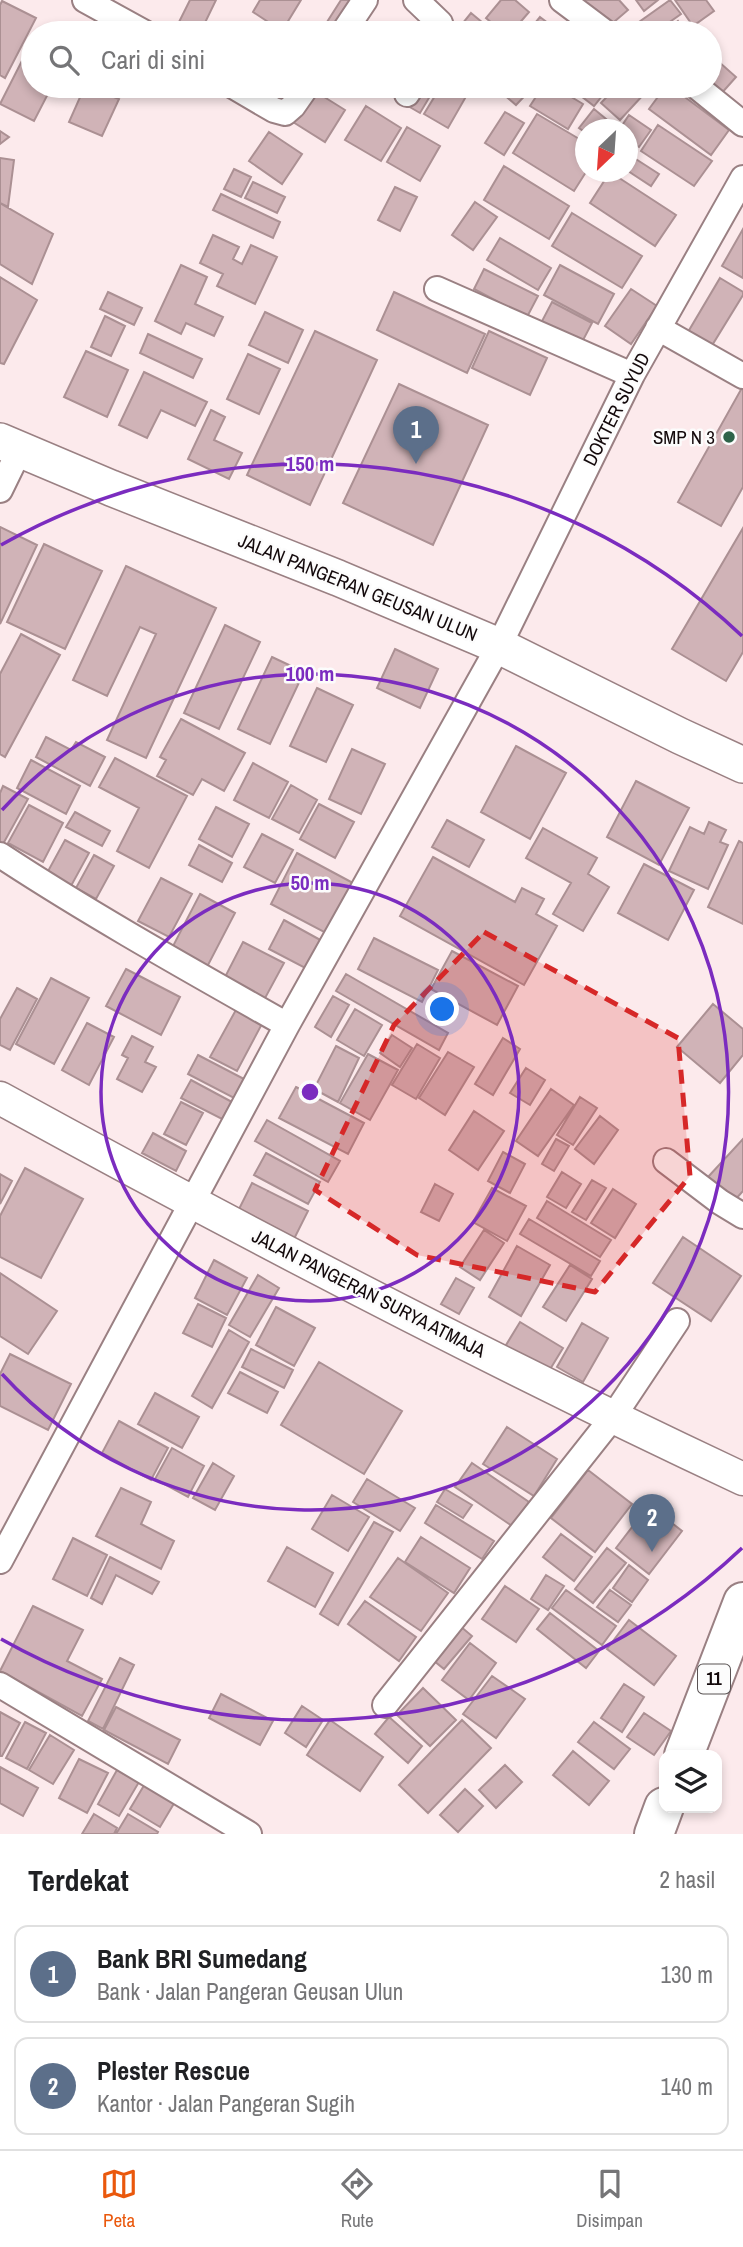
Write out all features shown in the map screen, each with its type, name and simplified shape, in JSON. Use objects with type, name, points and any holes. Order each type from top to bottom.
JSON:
[{"type":"highway","name":"11","points":[[686,1750],[743,1602]]},
{"type":"highway","points":[[654,1834],[662,1813]]},
{"type":"main road","name":"JALAN PANGERAN GEUSAN ULUN","points":[[10,445],[499,646],[709,748]]},
{"type":"main road","points":[[709,748],[743,758]]},
{"type":"main road","points":[[709,748],[743,765]]},
{"type":"street","points":[[85,0],[123,21]]},
{"type":"street","points":[[351,21],[365,0]]},
{"type":"street","points":[[416,0],[438,21]]},
{"type":"street","points":[[562,0],[590,21]]},
{"type":"street","points":[[254,98],[285,113],[299,98]]},
{"type":"street","points":[[711,98],[743,124]]},
{"type":"street","name":"DOKTER SUYUD","points":[[0,1561],[287,1025],[499,646],[632,375],[743,178]]},
{"type":"street","points":[[437,289],[632,375]]},
{"type":"street","points":[[658,328],[743,376]]},
{"type":"street","points":[[0,490],[10,445]]},
{"type":"street","points":[[0,855],[60,894],[287,1025]]},
{"type":"street","name":"JALAN PANGERAN SURYA ATMAJA","points":[[0,1098],[191,1203],[613,1417],[743,1479]]},
{"type":"street","points":[[666,1161],[743,1216]]},
{"type":"street","points":[[385,1705],[613,1417],[677,1321]]},
{"type":"street","points":[[0,1685],[248,1834]]},
{"type":"highlighted area","points":[[484,932],[678,1038],[690,1176],[595,1292],[417,1255],[315,1190],[394,1025]]},
{"type":"building","points":[[190,0],[216,0],[206,21],[180,21]]},
{"type":"building","points":[[260,0],[301,0],[288,21],[267,21],[253,12]]},
{"type":"building","points":[[341,0],[356,0],[343,21],[328,21]]},
{"type":"building","points":[[501,0],[515,0],[529,12],[521,21],[490,21],[486,18]]},
{"type":"building","points":[[584,0],[619,0],[628,10],[615,21],[603,21]]},
{"type":"building","points":[[636,0],[658,0],[644,11]]},
{"type":"building","points":[[670,0],[681,14],[671,21],[640,21]]},
{"type":"building","points":[[675,0],[706,0],[714,11],[700,21],[690,21]]},
{"type":"building","points":[[2,1],[36,18],[34,21],[21,21],[21,47],[5,78],[0,75]]},
{"type":"building","points":[[471,13],[481,21],[464,21]]},
{"type":"building","points":[[21,63],[21,98],[46,98],[34,121],[0,104]]},
{"type":"building","points":[[722,65],[736,77],[722,93]]},
{"type":"building","points":[[80,98],[119,99],[102,136],[69,122]]},
{"type":"building","points":[[308,98],[326,98],[345,110],[325,142],[293,122]]},
{"type":"building","points":[[413,98],[429,98],[420,113],[408,106]]},
{"type":"building","points":[[434,98],[465,98],[448,128],[424,114]]},
{"type":"building","points":[[508,98],[523,98],[516,105]]},
{"type":"building","points":[[535,98],[573,98],[583,104],[568,129],[530,106]]},
{"type":"building","points":[[584,98],[600,98],[594,106]]},
{"type":"building","points":[[606,98],[640,98],[621,119],[601,103]]},
{"type":"building","points":[[657,98],[686,98],[729,130],[711,155],[649,109]]},
{"type":"building","points":[[366,106],[401,128],[381,161],[345,140]]},
{"type":"building","points":[[594,109],[606,119],[586,119]]},
{"type":"building","points":[[505,112],[524,123],[504,155],[485,143]]},
{"type":"building","points":[[537,114],[575,136],[575,182],[580,182],[574,191],[513,153]]},
{"type":"building","points":[[638,121],[651,130],[638,146]]},
{"type":"building","points":[[658,125],[712,161],[694,186],[641,151]]},
{"type":"building","points":[[407,127],[440,146],[420,181],[387,162]]},
{"type":"building","points":[[0,131],[9,137],[0,144]]},
{"type":"building","points":[[269,132],[302,154],[282,184],[249,161]]},
{"type":"building","points":[[0,158],[14,160],[8,207],[0,203]]},
{"type":"building","points":[[638,160],[659,174],[651,186],[638,178]]},
{"type":"building","points":[[504,166],[569,206],[549,239],[484,200]]},
{"type":"building","points":[[234,169],[251,177],[241,197],[224,189]]},
{"type":"building","points":[[253,182],[285,197],[277,213],[245,198]]},
{"type":"building","points":[[604,182],[625,182],[676,215],[655,246],[590,203]]},
{"type":"building","points":[[395,187],[417,197],[400,231],[378,220]]},
{"type":"building","points":[[221,194],[280,222],[273,238],[213,210]]},
{"type":"building","points":[[475,202],[497,217],[473,250],[452,235]]},
{"type":"building","points":[[0,203],[53,234],[32,284],[0,264]]},
{"type":"building","points":[[572,213],[642,256],[622,288],[552,246]]},
{"type":"building","points":[[743,229],[743,278],[722,266]]},
{"type":"building","points":[[213,235],[239,247],[233,259],[242,264],[251,245],[277,257],[255,304],[217,286],[223,274],[200,263]]},
{"type":"building","points":[[500,238],[551,268],[538,290],[487,260]]},
{"type":"building","points":[[181,265],[207,277],[195,304],[223,317],[214,336],[186,323],[181,334],[155,321]]},
{"type":"building","points":[[560,265],[614,294],[598,324],[544,295]]},
{"type":"building","points":[[484,269],[538,296],[527,317],[474,289]]},
{"type":"building","points":[[0,277],[37,300],[4,364],[0,363]]},
{"type":"building","points":[[720,278],[743,292],[743,295],[711,347],[688,332]]},
{"type":"building","points":[[631,289],[657,306],[631,344],[605,326]]},
{"type":"building","points":[[108,292],[142,308],[134,325],[100,309]]},
{"type":"building","points":[[394,292],[485,334],[467,373],[377,330]]},
{"type":"building","points":[[552,302],[592,323],[581,344],[541,323]]},
{"type":"building","points":[[265,312],[303,330],[288,363],[249,345]]},
{"type":"building","points":[[105,316],[125,326],[111,356],[91,347]]},
{"type":"building","points":[[315,331],[377,360],[310,505],[247,475]]},
{"type":"building","points":[[489,331],[547,358],[530,395],[472,368]]},
{"type":"building","points":[[148,334],[202,359],[193,378],[140,353]]},
{"type":"building","points":[[86,351],[128,370],[107,417],[64,397]]},
{"type":"building","points":[[248,354],[280,369],[259,414],[227,399]]},
{"type":"building","points":[[144,372],[207,402],[195,426],[161,410],[147,438],[119,425]]},
{"type":"building","points":[[399,384],[488,425],[433,545],[343,503]]},
{"type":"building","name":"SMP N 3","points":[[743,386],[743,487],[721,526],[678,502]]},
{"type":"building","points":[[211,410],[225,417],[214,440],[242,453],[229,479],[188,459]]},
{"type":"building","points":[[0,527],[37,545],[0,624]]},
{"type":"building","points":[[743,528],[743,652],[726,681],[672,649]]},
{"type":"building","points":[[44,544],[102,571],[65,649],[7,622]]},
{"type":"building","points":[[126,566],[216,608],[146,758],[107,740],[156,634],[140,627],[107,696],[73,680]]},
{"type":"building","points":[[225,625],[260,642],[219,729],[184,713]]},
{"type":"building","points":[[21,634],[60,655],[5,757],[0,754],[0,674]]},
{"type":"building","points":[[395,649],[438,669],[420,708],[377,688]]},
{"type":"building","points":[[272,657],[304,672],[270,744],[238,729]]},
{"type":"building","points":[[317,688],[353,705],[326,762],[290,746]]},
{"type":"building","points":[[181,719],[245,753],[224,791],[202,779],[193,795],[157,776],[166,760],[160,757]]},
{"type":"building","points":[[46,737],[71,750],[76,742],[105,757],[90,786],[36,757]]},
{"type":"building","points":[[516,746],[566,773],[530,839],[481,812]]},
{"type":"building","points":[[352,749],[385,764],[361,814],[329,799]]},
{"type":"building","points":[[115,758],[187,796],[149,868],[117,851],[139,808],[99,787]]},
{"type":"building","points":[[31,760],[80,786],[66,814],[17,788]]},
{"type":"building","points":[[253,763],[288,782],[269,818],[234,800]]},
{"type":"building","points":[[636,781],[689,808],[659,865],[607,837]]},
{"type":"building","points":[[291,785],[317,800],[299,833],[272,819]]},
{"type":"building","points":[[3,786],[28,799],[3,844],[0,843],[0,793]]},
{"type":"building","points":[[319,804],[354,822],[335,858],[300,839]]},
{"type":"building","points":[[29,805],[63,823],[43,862],[8,843]]},
{"type":"building","points":[[216,807],[249,824],[232,857],[199,839]]},
{"type":"building","points":[[75,812],[110,831],[102,846],[66,827]]},
{"type":"building","points":[[447,820],[484,840],[469,867],[432,847]]},
{"type":"building","points":[[709,822],[726,830],[720,842],[728,845],[708,889],[669,871],[690,827],[704,834]]},
{"type":"building","points":[[543,828],[597,858],[588,874],[609,887],[583,931],[553,914],[571,883],[526,858]]},
{"type":"building","points":[[262,834],[293,850],[275,883],[244,867]]},
{"type":"building","points":[[65,840],[89,853],[71,886],[47,873]]},
{"type":"building","points":[[739,841],[743,843],[743,924],[708,907]]},
{"type":"building","points":[[199,845],[232,863],[222,882],[189,865]]},
{"type":"building","points":[[297,853],[353,883],[326,933],[271,904]]},
{"type":"building","points":[[94,855],[114,866],[96,899],[76,888]]},
{"type":"building","points":[[433,857],[515,902],[522,888],[544,899],[536,914],[557,926],[524,985],[400,916]]},
{"type":"building","points":[[644,864],[694,890],[668,940],[618,913]]},
{"type":"building","points":[[161,878],[192,894],[169,937],[138,921]]},
{"type":"building","points":[[200,894],[235,913],[207,967],[172,948]]},
{"type":"building","points":[[284,920],[324,942],[309,970],[269,949]]},
{"type":"building","points":[[374,938],[438,970],[422,1002],[358,969]]},
{"type":"building","points":[[243,942],[284,963],[264,1000],[224,979]]},
{"type":"building","points":[[452,951],[518,986],[497,1025],[431,989]]},
{"type":"building","points":[[126,969],[180,997],[161,1035],[106,1006]]},
{"type":"building","points":[[346,974],[448,1033],[439,1050],[336,991]]},
{"type":"building","points":[[51,978],[89,998],[54,1064],[16,1044]]},
{"type":"building","points":[[17,988],[37,999],[10,1050],[0,1045],[0,1019]]},
{"type":"building","points":[[333,996],[349,1005],[331,1037],[315,1027]]},
{"type":"building","points":[[713,1004],[743,1029],[743,1055],[720,1083],[677,1047]]},
{"type":"building","points":[[237,1008],[263,1022],[237,1071],[210,1057]]},
{"type":"building","points":[[355,1009],[382,1025],[364,1056],[337,1040]]},
{"type":"building","points":[[87,1023],[114,1037],[89,1085],[62,1070]]},
{"type":"building","points":[[392,1035],[412,1048],[400,1067],[380,1053]]},
{"type":"building","points":[[132,1036],[153,1047],[145,1062],[156,1067],[142,1092],[117,1079],[128,1058],[122,1055]]},
{"type":"building","points":[[503,1038],[520,1049],[493,1095],[475,1084]]},
{"type":"building","points":[[417,1044],[440,1058],[416,1099],[392,1085]]},
{"type":"building","points":[[336,1046],[359,1058],[338,1102],[314,1089]]},
{"type":"building","points":[[448,1052],[474,1067],[445,1115],[419,1098]]},
{"type":"building","points":[[368,1054],[398,1070],[370,1120],[340,1103]]},
{"type":"building","points":[[198,1055],[244,1079],[234,1098],[188,1074]]},
{"type":"building","points":[[526,1068],[545,1080],[530,1105],[510,1093]]},
{"type":"building","points":[[191,1080],[232,1102],[222,1119],[181,1098]]},
{"type":"building","points":[[296,1087],[364,1123],[348,1154],[279,1118]]},
{"type":"building","points":[[551,1089],[574,1105],[538,1156],[516,1141]]},
{"type":"building","points":[[580,1097],[597,1108],[573,1145],[557,1135]]},
{"type":"building","points":[[181,1102],[203,1113],[186,1145],[164,1134]]},
{"type":"building","points":[[474,1111],[504,1131],[478,1170],[449,1150]]},
{"type":"building","points":[[600,1116],[618,1130],[594,1164],[575,1149]]},
{"type":"building","points":[[267,1120],[340,1161],[328,1182],[255,1141]]},
{"type":"building","points":[[153,1133],[186,1151],[176,1171],[142,1153]]},
{"type":"building","points":[[556,1139],[569,1146],[554,1171],[542,1164]]},
{"type":"building","points":[[743,1139],[743,1191],[734,1201],[708,1177]]},
{"type":"building","points":[[503,1152],[525,1164],[510,1193],[488,1181]]},
{"type":"building","points":[[266,1153],[320,1182],[308,1204],[254,1175]]},
{"type":"building","points":[[25,1168],[83,1199],[41,1278],[0,1257],[0,1216]]},
{"type":"building","points":[[562,1172],[581,1184],[566,1208],[547,1197]]},
{"type":"building","points":[[0,1174],[12,1181],[0,1204]]},
{"type":"building","points":[[592,1180],[606,1188],[586,1220],[572,1212]]},
{"type":"building","points":[[252,1183],[308,1211],[294,1239],[238,1211]]},
{"type":"building","points":[[435,1184],[453,1194],[439,1221],[421,1212]]},
{"type":"building","points":[[492,1188],[526,1206],[507,1241],[473,1222]]},
{"type":"building","points":[[613,1189],[636,1204],[615,1238],[591,1223]]},
{"type":"building","points":[[547,1201],[611,1240],[600,1257],[537,1218]]},
{"type":"building","points":[[529,1219],[600,1261],[591,1276],[520,1234]]},
{"type":"building","points":[[484,1230],[504,1243],[480,1280],[460,1267]]},
{"type":"building","points":[[683,1237],[741,1276],[711,1321],[653,1283]]},
{"type":"building","points":[[517,1246],[550,1265],[521,1316],[489,1297]]},
{"type":"building","points":[[214,1260],[247,1278],[227,1315],[195,1298]]},
{"type":"building","points":[[570,1265],[592,1279],[566,1321],[543,1307]]},
{"type":"building","points":[[0,1273],[57,1311],[28,1354],[0,1336]]},
{"type":"building","points":[[258,1275],[279,1288],[250,1337],[229,1325]]},
{"type":"building","points":[[456,1278],[474,1288],[459,1314],[441,1304]]},
{"type":"building","points":[[198,1304],[226,1318],[212,1347],[183,1333]]},
{"type":"building","points":[[276,1307],[315,1328],[294,1366],[256,1345]]},
{"type":"building","points":[[520,1322],[563,1348],[546,1376],[503,1350]]},
{"type":"building","points":[[582,1323],[608,1338],[583,1382],[557,1367]]},
{"type":"building","points":[[229,1330],[249,1342],[212,1408],[192,1396]]},
{"type":"building","points":[[251,1349],[293,1370],[284,1388],[242,1367]]},
{"type":"building","points":[[10,1354],[71,1384],[48,1430],[0,1406],[0,1374]]},
{"type":"building","points":[[319,1362],[402,1411],[364,1474],[281,1425]]},
{"type":"building","points":[[240,1372],[278,1392],[267,1413],[228,1393]]},
{"type":"building","points":[[155,1393],[199,1417],[182,1448],[138,1424]]},
{"type":"building","points":[[119,1421],[168,1448],[151,1480],[102,1453]]},
{"type":"building","points":[[507,1427],[557,1459],[534,1496],[483,1464]]},
{"type":"building","points":[[172,1448],[204,1466],[188,1497],[155,1479]]},
{"type":"building","points":[[213,1463],[234,1476],[215,1510],[193,1498]]},
{"type":"building","points":[[472,1463],[529,1502],[512,1526],[455,1487]]},
{"type":"building","points":[[588,1470],[632,1504],[595,1552],[551,1518]]},
{"type":"building","points":[[367,1479],[415,1508],[400,1531],[353,1502]]},
{"type":"building","points":[[121,1488],[151,1502],[141,1524],[174,1541],[161,1569],[96,1536]]},
{"type":"building","points":[[445,1489],[472,1505],[463,1518],[437,1502]]},
{"type":"building","points":[[332,1495],[369,1517],[348,1551],[312,1529]]},
{"type":"building","points":[[436,1505],[494,1541],[482,1559],[425,1523]]},
{"type":"building","points":[[649,1505],[682,1531],[649,1574],[616,1548]]},
{"type":"building","points":[[374,1522],[393,1532],[338,1625],[320,1614]]},
{"type":"building","points":[[561,1534],[592,1557],[574,1581],[543,1557]]},
{"type":"building","points":[[421,1537],[470,1568],[454,1593],[405,1562]]},
{"type":"building","points":[[73,1538],[107,1555],[87,1596],[53,1579]]},
{"type":"building","points":[[287,1547],[333,1573],[315,1607],[268,1581]]},
{"type":"building","points":[[607,1548],[626,1563],[593,1603],[575,1589]]},
{"type":"building","points":[[110,1557],[159,1582],[152,1594],[116,1575],[102,1604],[91,1598]]},
{"type":"building","points":[[398,1558],[448,1593],[421,1631],[370,1597]]},
{"type":"building","points":[[629,1565],[648,1580],[632,1602],[613,1588]]},
{"type":"building","points":[[546,1575],[564,1586],[548,1610],[531,1599]]},
{"type":"building","points":[[505,1586],[539,1609],[516,1642],[482,1619]]},
{"type":"building","points":[[566,1590],[616,1626],[602,1645],[552,1608]]},
{"type":"building","points":[[610,1590],[631,1605],[618,1622],[597,1607]]},
{"type":"building","points":[[365,1601],[416,1637],[399,1661],[348,1624]]},
{"type":"building","points":[[33,1606],[83,1630],[67,1661],[102,1679],[82,1716],[0,1671]]},
{"type":"building","points":[[550,1613],[599,1651],[586,1668],[537,1629]]},
{"type":"building","points":[[629,1620],[676,1656],[654,1685],[607,1649]]},
{"type":"building","points":[[460,1626],[472,1636],[444,1669],[433,1660]]},
{"type":"building","points":[[470,1643],[496,1663],[469,1700],[442,1680]]},
{"type":"building","points":[[120,1658],[134,1665],[103,1729],[88,1721]]},
{"type":"building","points":[[492,1676],[525,1699],[496,1738],[463,1714]]},
{"type":"building","points":[[624,1684],[644,1697],[622,1732],[601,1718]]},
{"type":"building","points":[[423,1688],[456,1720],[430,1746],[397,1715]]},
{"type":"building","points":[[221,1694],[273,1721],[260,1745],[209,1718]]},
{"type":"building","points":[[302,1706],[323,1720],[306,1747],[285,1733]]},
{"type":"building","points":[[116,1707],[180,1740],[168,1764],[104,1730]]},
{"type":"building","points":[[0,1712],[20,1723],[2,1756],[0,1756]]},
{"type":"building","points":[[644,1713],[671,1731],[654,1755],[627,1737]]},
{"type":"building","points":[[389,1717],[422,1746],[408,1763],[375,1734]]},
{"type":"building","points":[[330,1720],[383,1757],[360,1791],[307,1755]]},
{"type":"building","points":[[462,1720],[491,1748],[428,1813],[399,1785]]},
{"type":"building","points":[[25,1722],[46,1733],[27,1769],[6,1758]]},
{"type":"building","points":[[594,1722],[630,1749],[614,1769],[578,1742]]},
{"type":"building","points":[[50,1735],[74,1750],[53,1784],[29,1770]]},
{"type":"building","points":[[573,1751],[609,1781],[589,1805],[553,1775]]},
{"type":"building","points":[[79,1759],[108,1773],[87,1813],[59,1798]]},
{"type":"building","points":[[505,1765],[522,1782],[496,1808],[479,1790]]},
{"type":"building","points":[[0,1767],[38,1788],[23,1816],[0,1803]]},
{"type":"building","points":[[117,1770],[139,1782],[119,1816],[98,1804]]},
{"type":"building","points":[[146,1782],[176,1800],[160,1827],[130,1809]]},
{"type":"building","points":[[465,1789],[483,1806],[458,1832],[440,1815]]},
{"type":"building","points":[[94,1814],[117,1828],[114,1834],[82,1834]]},
{"type":"building","points":[[128,1814],[158,1832],[157,1834],[116,1834]]},
{"type":"place","name":"SMP N 3","points":[[729,437]]},
{"type":"place","name":"Bank BRI Sumedang","points":[[416,464]]},
{"type":"place","name":"Plester Rescue","points":[[652,1552]]}]
